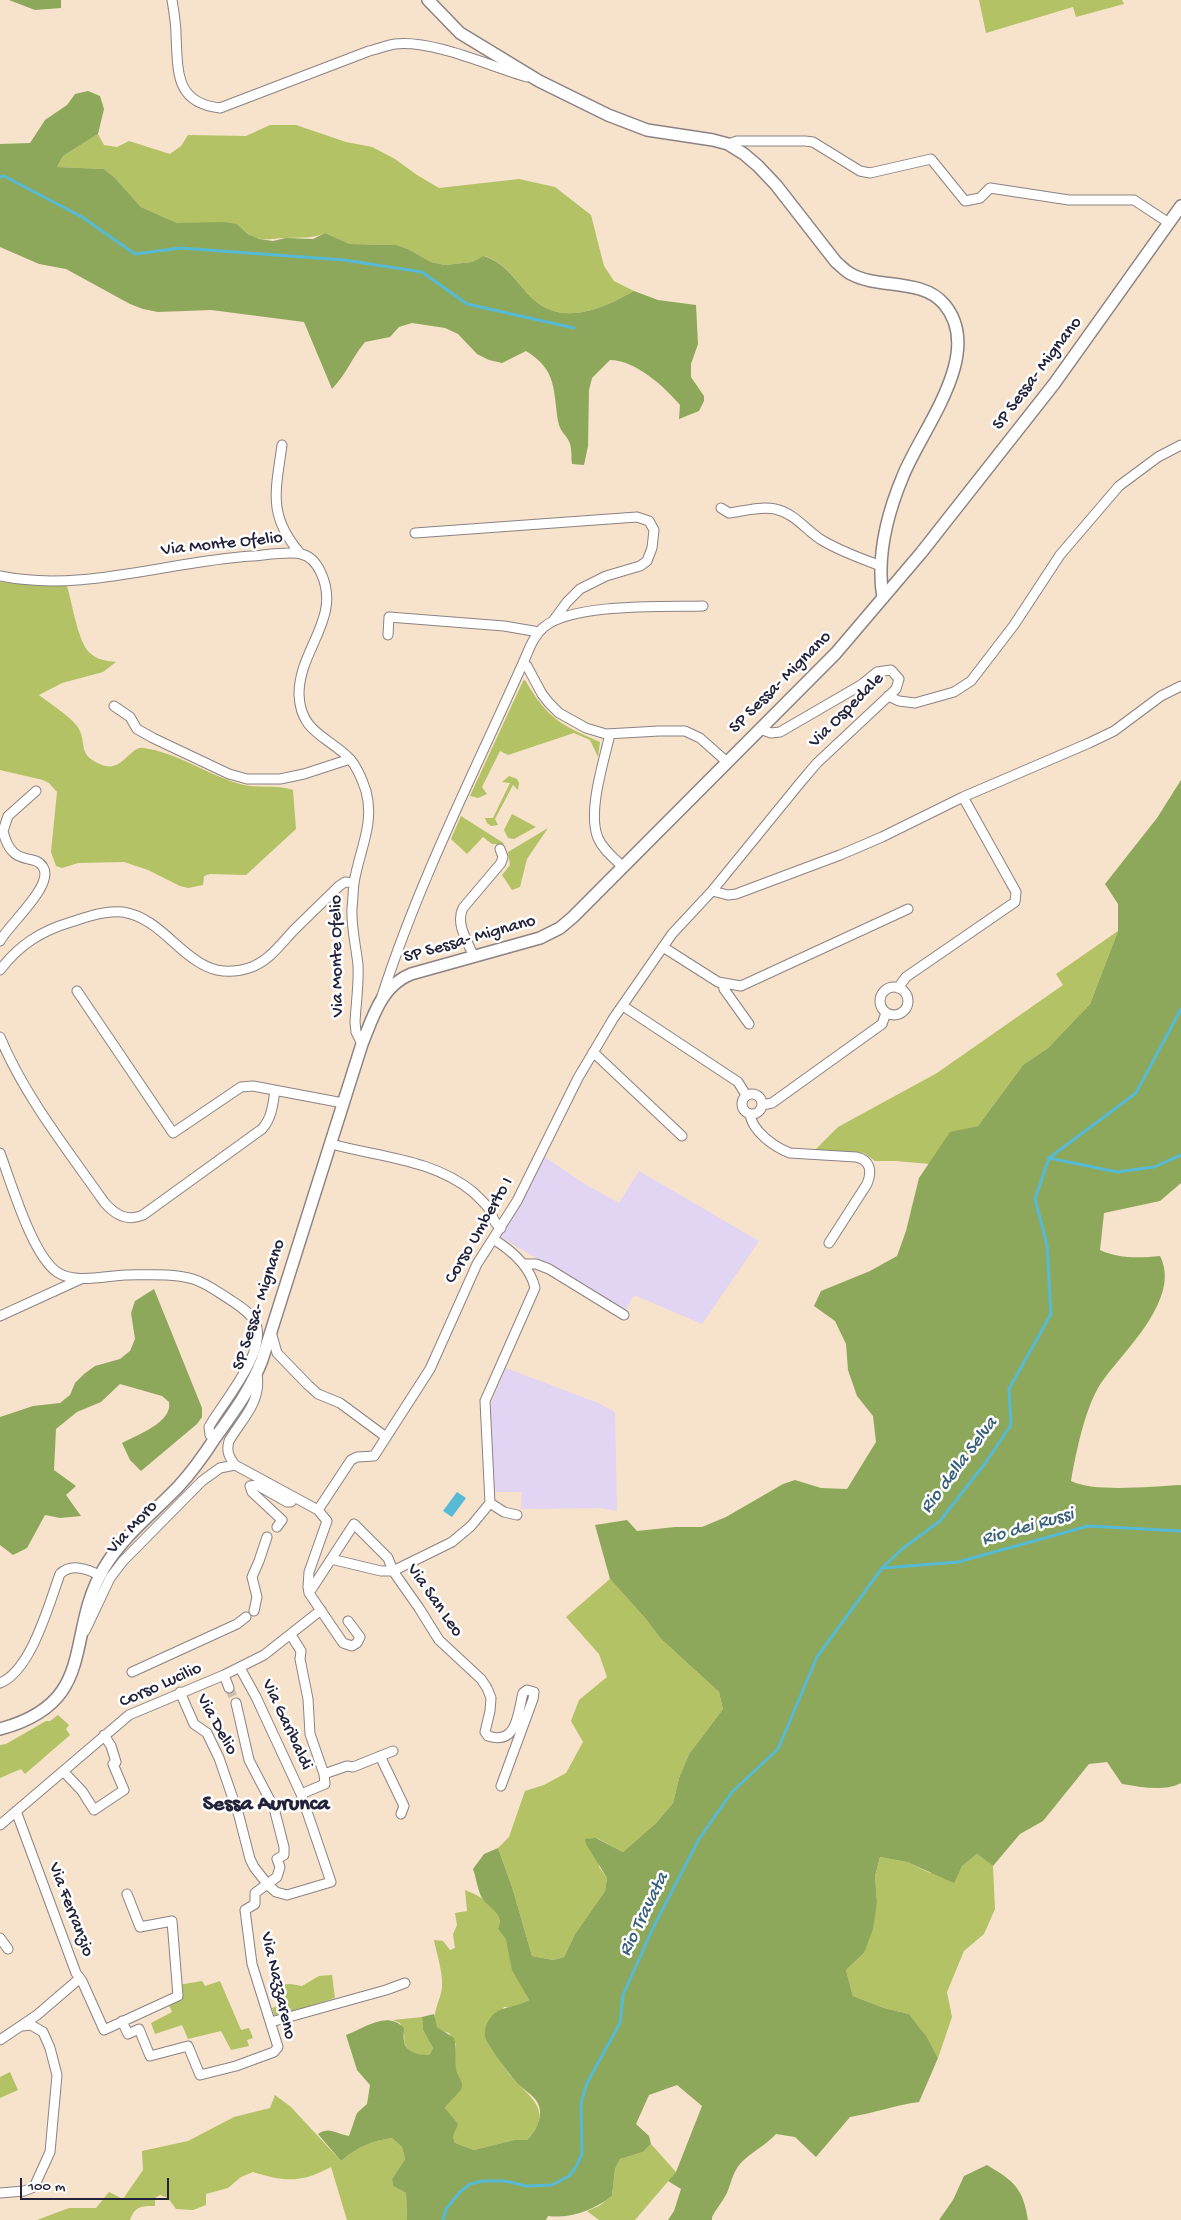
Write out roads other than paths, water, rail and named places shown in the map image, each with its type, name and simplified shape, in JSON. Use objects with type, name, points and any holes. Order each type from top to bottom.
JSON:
[{"type":"street","points":[[172,0],[177,59],[182,86],[191,98],[203,106],[220,108],[395,44],[414,44],[437,48],[538,81]]},
{"type":"street","points":[[428,0],[460,33],[538,81],[626,124],[647,130],[728,144],[758,166],[836,262],[850,274],[926,292],[943,303],[954,323],[956,353],[952,374],[942,400],[920,438],[899,485],[886,528],[880,566],[883,598]]},
{"type":"street","points":[[728,144],[737,141],[805,140],[813,142],[860,171],[870,173],[930,159],[965,201],[980,198],[990,188],[1069,200],[1134,200],[1169,223]]},
{"type":"street","name":"SP Sessa- Mignano","points":[[0,1729],[32,1718],[56,1699],[70,1676],[92,1592],[99,1575],[113,1554],[187,1477],[247,1393],[257,1374],[362,1044],[380,1001],[392,986],[405,976],[550,934],[568,922],[760,729],[799,693],[922,553],[1054,384],[1181,206]]},
{"type":"street","points":[[282,445],[275,499],[276,512],[292,543],[300,553]]},
{"type":"street","points":[[888,696],[899,701],[915,703],[954,692],[972,681],[1014,626],[1060,555],[1118,486],[1158,457],[1181,446]]},
{"type":"street","points":[[721,508],[729,513],[765,508],[777,509],[795,518],[818,538],[832,546],[880,566]]},
{"type":"street","points":[[380,1001],[399,942],[422,887],[523,663],[539,632],[553,621],[567,602],[580,590],[606,576],[640,566],[647,561],[652,548],[654,530],[649,520],[637,517],[415,533]]},
{"type":"street","name":"Via Monte Ofelio","points":[[0,576],[19,580],[66,581],[238,557],[300,553],[310,558],[318,567],[325,582],[328,598],[326,615],[303,667],[299,695],[308,724],[315,733],[337,747],[350,759],[361,778],[366,793],[370,817],[354,883],[352,927],[358,969],[355,1022],[356,1032],[362,1044]]},
{"type":"street","points":[[553,621],[608,610],[703,606]]},
{"type":"street","points":[[388,635],[389,617],[504,626],[539,632]]},
{"type":"street","points":[[523,663],[527,666],[542,694],[559,712],[586,728],[601,734],[685,731],[704,741],[727,762]]},
{"type":"street","name":"Via Ospedale","points":[[712,890],[817,763],[898,686],[899,679],[891,670],[881,670],[861,685],[780,732],[771,733],[760,729]]},
{"type":"street","points":[[712,890],[728,895],[758,887],[882,837],[963,797],[1114,731],[1161,696],[1181,686]]},
{"type":"street","points":[[114,706],[130,717],[137,729],[152,738],[230,774],[246,779],[262,780],[288,777],[350,759]]},
{"type":"street","points":[[610,734],[595,807],[595,829],[603,847],[623,867]]},
{"type":"street","points":[[0,941],[36,896],[45,874],[40,863],[24,859],[11,851],[3,831],[8,816],[36,791]]},
{"type":"street","points":[[898,988],[906,977],[1014,902],[1016,892],[963,797]]},
{"type":"street","points":[[474,957],[460,923],[460,914],[501,863],[503,857],[500,849]]},
{"type":"street","points":[[0,970],[18,948],[36,936],[74,921],[113,912],[134,915],[151,922],[185,954],[198,963],[215,968],[242,970],[257,964],[272,953],[339,886],[345,882],[354,883]]},
{"type":"street","name":"Corso Umberto I","points":[[318,1510],[351,1460],[357,1457],[374,1456],[430,1369],[470,1280],[493,1238],[522,1192],[593,1052],[663,948],[712,890]]},
{"type":"street","points":[[663,948],[718,982],[741,986],[908,909]]},
{"type":"street","points":[[723,983],[724,989],[749,1024]]},
{"type":"street","points":[[898,988],[904,992],[908,999],[907,1007],[902,1013],[894,1015],[886,1013],[880,1002],[881,995],[885,990],[898,988]]},
{"type":"street","points":[[77,991],[174,1133],[241,1087],[275,1090],[343,1103]]},
{"type":"street","points":[[623,1006],[738,1082],[746,1095]]},
{"type":"street","points":[[762,1105],[772,1103],[882,1024],[886,1013]]},
{"type":"street","points":[[0,1037],[8,1057],[30,1095],[104,1202],[115,1214],[124,1218],[136,1218],[143,1215],[262,1129],[267,1124],[272,1113],[275,1090]]},
{"type":"street","points":[[593,1052],[682,1136]]},
{"type":"street","points":[[746,1095],[755,1094],[762,1100],[762,1105],[758,1112],[750,1114]]},
{"type":"street","points":[[746,1095],[742,1105],[750,1114],[751,1122],[756,1130],[783,1150],[790,1153],[863,1158],[868,1164],[871,1170],[867,1184],[829,1243]]},
{"type":"street","points":[[331,1144],[430,1167],[465,1186],[490,1210],[494,1222],[501,1228]]},
{"type":"street","points":[[0,1153],[28,1229],[42,1254],[55,1271],[63,1275],[83,1278],[149,1275],[193,1279],[216,1291],[251,1316],[255,1322],[258,1334],[254,1350],[244,1374],[209,1426],[210,1435],[216,1438]]},
{"type":"street","points":[[309,1593],[330,1559],[381,1571],[392,1571],[452,1542],[470,1526],[490,1503],[485,1401],[534,1292],[534,1281],[523,1264],[510,1250],[493,1238]]},
{"type":"street","points":[[523,1264],[536,1264],[550,1269],[624,1315]]},
{"type":"street","points":[[0,1316],[83,1278]]},
{"type":"street","points":[[271,1329],[278,1353],[308,1385],[318,1394],[340,1403],[386,1438]]},
{"type":"street","points":[[257,1374],[257,1389],[253,1404],[227,1447],[228,1456],[234,1465],[318,1510],[327,1521],[308,1572],[309,1593],[343,1643],[350,1646],[357,1643],[360,1637],[348,1620]]},
{"type":"street","name":"Via Moro","points":[[81,1639],[110,1578],[123,1561],[202,1481],[220,1468],[234,1465]]},
{"type":"street","points":[[277,1528],[282,1520],[252,1492],[250,1486],[257,1486],[287,1502],[291,1502],[294,1497]]},
{"type":"street","points":[[490,1503],[504,1512],[517,1515]]},
{"type":"street","name":"Via San Leo","points":[[330,1559],[354,1524],[388,1558],[392,1571],[420,1608],[439,1640],[481,1679],[487,1688],[490,1698],[490,1711],[485,1732],[488,1736],[501,1736],[511,1732],[515,1727],[523,1693],[527,1690],[534,1692],[501,1786]]},
{"type":"street","points":[[254,1611],[257,1597],[252,1577],[267,1538]]},
{"type":"street","points":[[0,1683],[12,1676],[25,1662],[60,1574],[64,1570],[71,1568],[82,1569],[99,1575]]},
{"type":"street","name":"Corso Lucilio","points":[[0,1824],[133,1712],[224,1675],[264,1655],[320,1610]]},
{"type":"street","points":[[132,1672],[236,1624],[246,1617]]},
{"type":"street","points":[[291,1635],[301,1651],[300,1659],[308,1700],[310,1734],[324,1774],[324,1784],[301,1794]]},
{"type":"street","name":"Via Garibaldi","points":[[240,1668],[256,1697],[301,1794],[331,1882],[294,1894],[283,1895],[268,1885]]},
{"type":"street","points":[[224,1675],[230,1688]]},
{"type":"street","name":"Via Delio","points":[[180,1692],[194,1724],[207,1733],[219,1758],[239,1816],[250,1859],[268,1885]]},
{"type":"street","points":[[236,1702],[249,1760],[274,1808],[284,1847],[284,1855],[277,1859],[280,1867],[279,1874],[268,1885]]},
{"type":"street","points":[[63,1772],[82,1791],[94,1810],[124,1790],[113,1764],[116,1762],[116,1757],[104,1735]]},
{"type":"street","points":[[324,1774],[347,1766],[352,1767],[393,1751]]},
{"type":"street","points":[[380,1756],[404,1806],[401,1814]]},
{"type":"street","name":"Via Ferranzio","points":[[0,2040],[22,2026],[79,1979],[16,1811]]},
{"type":"street","name":"Via Nazzareno","points":[[122,2021],[128,2034],[139,2029],[150,2056],[188,2046],[200,2075],[236,2066],[274,2052],[278,2047],[252,1964],[245,1910],[255,1904],[255,1893],[268,1885]]},
{"type":"street","points":[[79,1979],[82,1981],[104,2030],[178,1996],[172,1921],[140,1927],[127,1894]]},
{"type":"street","points":[[0,1938],[8,1949]]},
{"type":"street","points":[[271,2022],[405,1983]]},
{"type":"street","points":[[0,2193],[24,2191],[34,2187],[48,2158],[51,2142],[56,2067],[43,2032],[32,2025],[22,2026]]},
{"type":"water","points":[[457,1492],[466,1498],[452,1517],[443,1511]]},
{"type":"waterway","points":[[0,177],[4,176],[82,217],[135,254],[180,248],[344,260],[422,272],[467,304],[574,328]]},
{"type":"waterway","name":"Rio Travata","points":[[443,2220],[446,2209],[460,2192],[470,2184],[483,2181],[505,2181],[526,2186],[552,2185],[569,2176],[576,2167],[582,2154],[581,2103],[587,2083],[620,2023],[623,1995],[654,1926],[699,1839],[732,1792],[778,1749],[817,1657],[882,1568],[902,1549],[940,1521],[986,1462],[1011,1425],[1009,1389],[1051,1314],[1047,1245],[1035,1199],[1049,1158],[1136,1093],[1181,1009]]},
{"type":"waterway","points":[[1049,1158],[1117,1172],[1154,1167],[1181,1155]]},
{"type":"waterway","name":"Rio dei Russi","points":[[883,1568],[958,1562],[1088,1526],[1181,1531]]},
{"type":"tunnel","points":[[229,1688],[236,1703]]},
{"type":"district","name":"Sessa Aurunca","points":[[266,1806]]},
{"type":"water label","name":"Rio della Selva","points":[[960,1466]]}]
